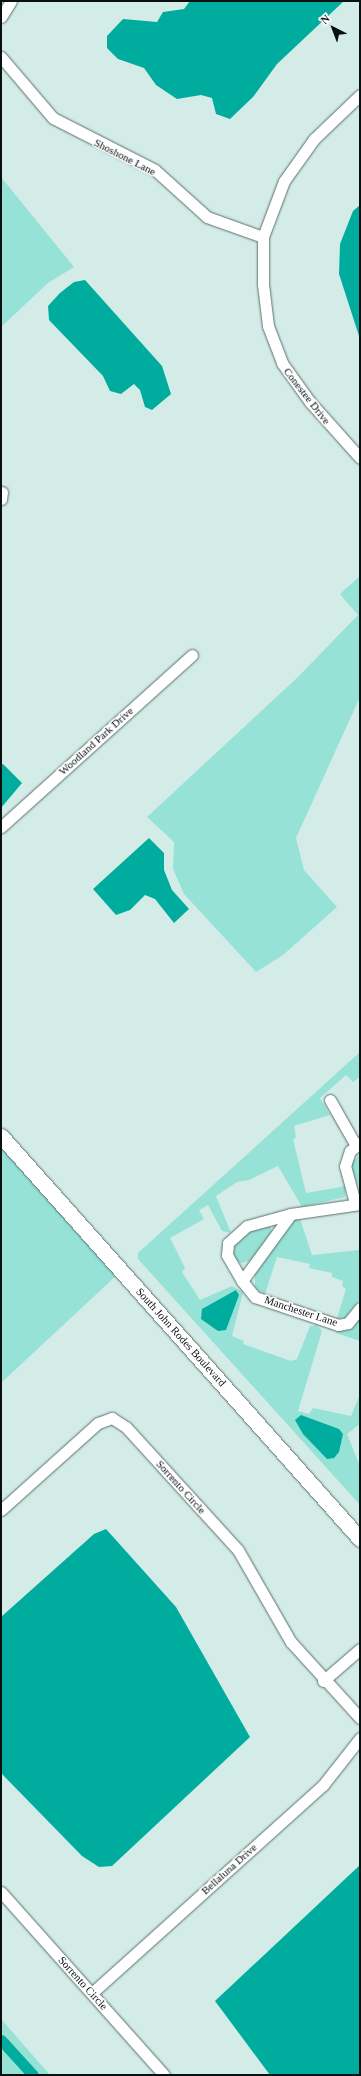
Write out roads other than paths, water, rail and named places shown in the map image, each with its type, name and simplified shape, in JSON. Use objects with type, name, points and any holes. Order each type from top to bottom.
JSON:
[{"type":"main road","name":"South John Rodes Boulevard","points":[[1,1136],[360,1539]]},
{"type":"street","points":[[1,17],[11,1]]},
{"type":"street","name":"Shoshone Lane","points":[[1,57],[53,118],[156,170],[207,217],[263,237]]},
{"type":"street","name":"Conestee Drive","points":[[360,94],[314,139],[284,181],[263,237],[263,284],[268,326],[282,363],[310,402],[360,458]]},
{"type":"street","name":"Woodland Park Drive","points":[[1,827],[192,655]]},
{"type":"street","points":[[330,1100],[357,1143],[345,1166],[357,1203]]},
{"type":"street","name":"Manchester Lane","points":[[357,1203],[291,1214],[246,1226],[228,1242],[227,1255],[242,1281],[256,1297],[338,1325],[348,1323],[360,1308]]},
{"type":"street","points":[[242,1281],[291,1214]]},
{"type":"street","name":"Sorrento Circle","points":[[1,1510],[98,1423],[112,1418],[126,1427],[238,1550],[291,1642],[323,1681],[360,1718]]},
{"type":"street","points":[[323,1681],[360,1649]]},
{"type":"street","name":"Bellaluna Drive","points":[[92,1993],[323,1785],[360,1738]]},
{"type":"street","name":"Sorrento Circle","points":[[1,1892],[164,2075]]},
{"type":"waterway","points":[[1,2040],[33,2075]]}]
